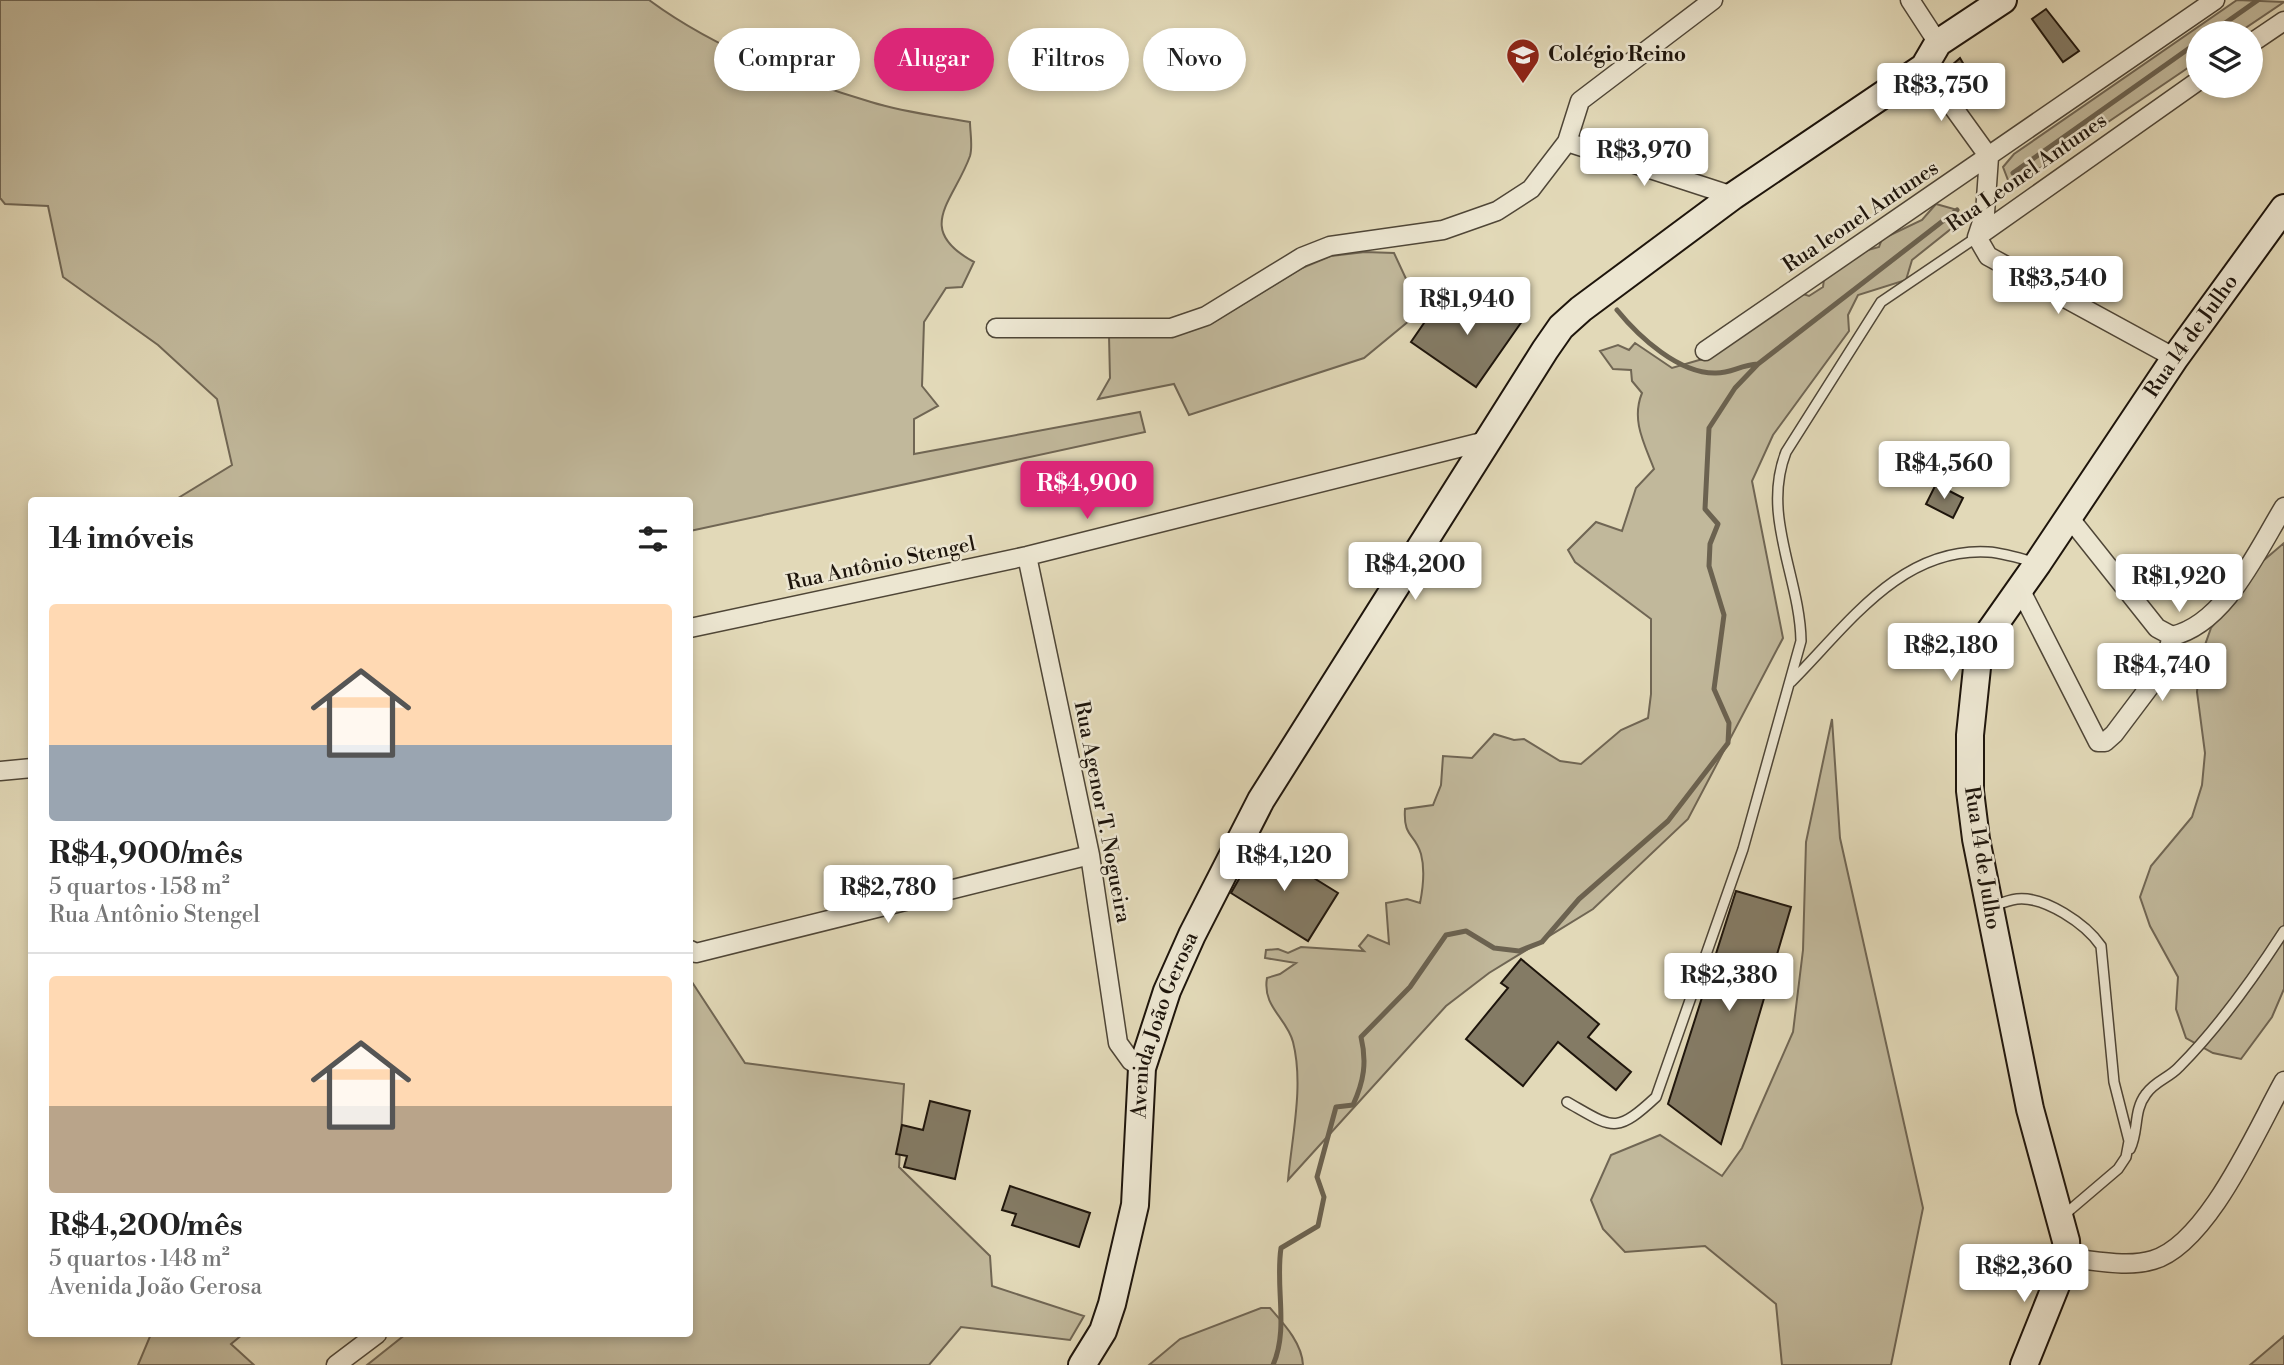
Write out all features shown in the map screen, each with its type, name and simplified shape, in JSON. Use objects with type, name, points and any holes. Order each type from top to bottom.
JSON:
[{"type":"main road","name":"Avenida João Gerosa","points":[[1082,1365],[1103,1331],[1112,1304],[1135,1205],[1142,1068],[1167,991],[1261,800],[1561,327],[1734,196],[1924,67],[1938,43],[2003,0]]},
{"type":"main road","name":"Rua 14 de Julho","points":[[2067,1258],[2060,1219],[2030,1109],[1989,907],[1970,791],[1974,685],[1978,658],[1988,634],[2038,564],[2175,358],[2284,208]]},
{"type":"main road","points":[[2024,1365],[2067,1258]]},
{"type":"street","points":[[996,328],[1171,328],[1206,316],[1302,257],[1330,246],[1443,230],[1497,211],[1531,189],[1567,142],[1580,101],[1713,0]]},
{"type":"street","points":[[1910,0],[1938,43]]},
{"type":"street","name":"Rua leonel Antunes","points":[[1705,351],[2215,0]]},
{"type":"street","points":[[2263,35],[2284,21]]},
{"type":"street","points":[[1924,67],[1989,157],[1985,213],[1977,237],[1988,256],[2175,358]]},
{"type":"street","name":"Rua Leonel Antunes","points":[[1977,237],[2186,89]]},
{"type":"street","points":[[1567,142],[1734,196]]},
{"type":"street","name":"Rua Antônio Stengel","points":[[693,627],[1027,555],[1490,440]]},
{"type":"street","points":[[2068,516],[2157,628],[2172,636],[2190,632],[2208,619],[2241,577],[2284,507]]},
{"type":"street","name":"Rua Agenor T. Nogueira","points":[[1027,555],[1090,855],[1118,1044],[1131,1060],[1142,1068]]},
{"type":"street","points":[[2020,589],[2098,741],[2105,742],[2115,734],[2163,669],[2172,636]]},
{"type":"street","points":[[0,771],[28,768]]},
{"type":"street","points":[[693,952],[696,953],[1090,855]]},
{"type":"street","points":[[2067,1258],[2130,1263],[2154,1260],[2184,1239],[2226,1188],[2284,1081]]},
{"type":"street","points":[[336,1365],[373,1337]]},
{"type":"lane","name":"Rua Leonel Antunes","points":[[1790,683],[1801,641],[1801,621],[1776,503],[1779,469],[1786,452],[1881,302],[1977,237]]},
{"type":"lane","points":[[1567,1102],[1607,1125],[1629,1122],[1656,1097],[1743,849],[1790,683],[1873,597],[1906,572],[1931,560],[1972,552],[1998,553],[2038,564]]},
{"type":"lane","points":[[1989,907],[2020,898],[2057,909],[2090,929],[2101,946],[2114,1082],[2129,1142],[2126,1157]]},
{"type":"lane","points":[[2060,1219],[2118,1169],[2137,1136],[2137,1112],[2144,1095],[2156,1082],[2177,1070],[2252,982],[2284,931]]},
{"type":"shaded area","points":[[0,0],[649,0],[714,40],[714,91],[836,91],[908,111],[970,122],[970,156],[948,201],[942,226],[945,238],[956,250],[974,262],[962,287],[946,288],[924,322],[922,386],[938,406],[914,419],[914,454],[1140,412],[1145,432],[693,530],[693,497],[180,497],[232,465],[217,399],[158,345],[63,277],[48,206],[5,204],[0,198]]},
{"type":"shaded area","points":[[2237,0],[2284,2],[2256,21],[2207,21]]},
{"type":"shaded area","points":[[2186,35],[2186,69],[2030,175],[2013,182],[2008,180],[2003,167],[2014,154]]},
{"type":"shaded area","points":[[1936,204],[1954,209],[1957,224],[1912,260],[1906,280],[1858,295],[1848,315],[1849,331],[1773,435],[1752,481],[1783,638],[1688,819],[1593,909],[1489,973],[1446,1006],[1288,1180],[1297,1093],[1296,1058],[1290,1034],[1271,1005],[1266,988],[1267,978],[1280,974],[1296,963],[1265,958],[1266,950],[1278,949],[1288,953],[1301,947],[1364,951],[1359,946],[1368,935],[1389,944],[1386,903],[1407,899],[1420,903],[1422,891],[1422,860],[1419,847],[1406,825],[1405,809],[1433,805],[1441,785],[1443,756],[1472,758],[1494,734],[1514,740],[1524,739],[1560,761],[1581,764],[1621,730],[1648,718],[1651,694],[1651,619],[1575,562],[1568,550],[1596,522],[1622,531],[1636,488],[1654,469],[1638,422],[1642,393],[1632,381],[1631,370],[1613,369],[1600,351],[1618,345],[1629,350],[1635,343],[1672,368],[1706,358],[1800,293],[1809,296],[1823,287],[1824,279],[1861,252],[1879,247],[1882,239],[1922,220]]},
{"type":"shaded area","points":[[1365,252],[1394,253],[1421,311],[1364,358],[1189,415],[1174,384],[1098,399],[1110,378],[1109,336],[1212,323],[1302,268],[1331,256]]},
{"type":"shaded area","points":[[2284,543],[2284,989],[2272,1017],[2241,1059],[2213,1053],[2186,1038],[2176,1009],[2178,977],[2150,926],[2140,897],[2151,866],[2192,817],[2202,785],[2205,753],[2197,692],[2200,659],[2211,628],[2229,605],[2243,578]]},
{"type":"shaded area","points":[[1832,719],[1840,838],[1923,1208],[1891,1365],[1782,1365],[1776,1304],[1705,1246],[1625,1252],[1603,1229],[1591,1200],[1611,1155],[1660,1135],[1722,1176],[1742,1148],[1793,1032],[1803,950],[1806,842]]},
{"type":"shaded area","points":[[693,984],[745,1063],[904,1084],[899,1167],[990,1256],[992,1286],[1084,1316],[1070,1340],[961,1327],[929,1365],[367,1365],[402,1337],[693,1337]]},
{"type":"shaded area","points":[[1261,1308],[1270,1308],[1286,1327],[1296,1342],[1303,1365],[1149,1365],[1180,1339]]},
{"type":"shaded area","points":[[2284,1336],[2284,1365],[2250,1365]]},
{"type":"shaded area","points":[[150,1337],[239,1337],[231,1344],[254,1365],[138,1365]]},
{"type":"building","points":[[2046,9],[2079,51],[2063,62],[2032,19]]},
{"type":"building","points":[[1960,58],[1978,89],[1960,98],[1943,73]]},
{"type":"building","points":[[1444,294],[1468,311],[1476,300],[1500,316],[1507,305],[1525,317],[1476,387],[1411,342]]},
{"type":"building","points":[[1936,484],[1963,498],[1953,518],[1926,504]]},
{"type":"building","points":[[1259,844],[1338,893],[1308,941],[1231,893]]},
{"type":"building","points":[[1736,891],[1791,907],[1721,1144],[1668,1104]]},
{"type":"building","points":[[1521,959],[1599,1024],[1588,1037],[1631,1072],[1616,1090],[1558,1042],[1523,1086],[1466,1039],[1508,988],[1501,983]]},
{"type":"building","points":[[930,1101],[970,1111],[955,1179],[904,1167],[907,1156],[896,1154],[902,1125],[923,1130]]},
{"type":"building","points":[[1010,1186],[1090,1213],[1079,1247],[1012,1225],[1016,1214],[1002,1210]]},
{"type":"waterway","points":[[2228,21],[2258,0]]},
{"type":"waterway","points":[[2013,173],[2186,50]]},
{"type":"waterway","points":[[1617,310],[1648,342],[1674,361],[1688,367],[1716,373],[1758,364],[1957,210]]},
{"type":"waterway","points":[[1273,1365],[1280,1337],[1281,1248],[1318,1226],[1324,1197],[1317,1177],[1336,1107],[1353,1105],[1360,1088],[1364,1063],[1361,1037],[1410,987],[1446,935],[1466,931],[1494,948],[1519,951],[1542,942],[1579,899],[1668,821],[1728,743],[1729,723],[1714,689],[1724,615],[1709,566],[1710,544],[1718,524],[1705,509],[1709,428],[1735,388],[1758,364]]},
{"type":"place","name":"Colégio Reino","points":[[1523,85]]}]
